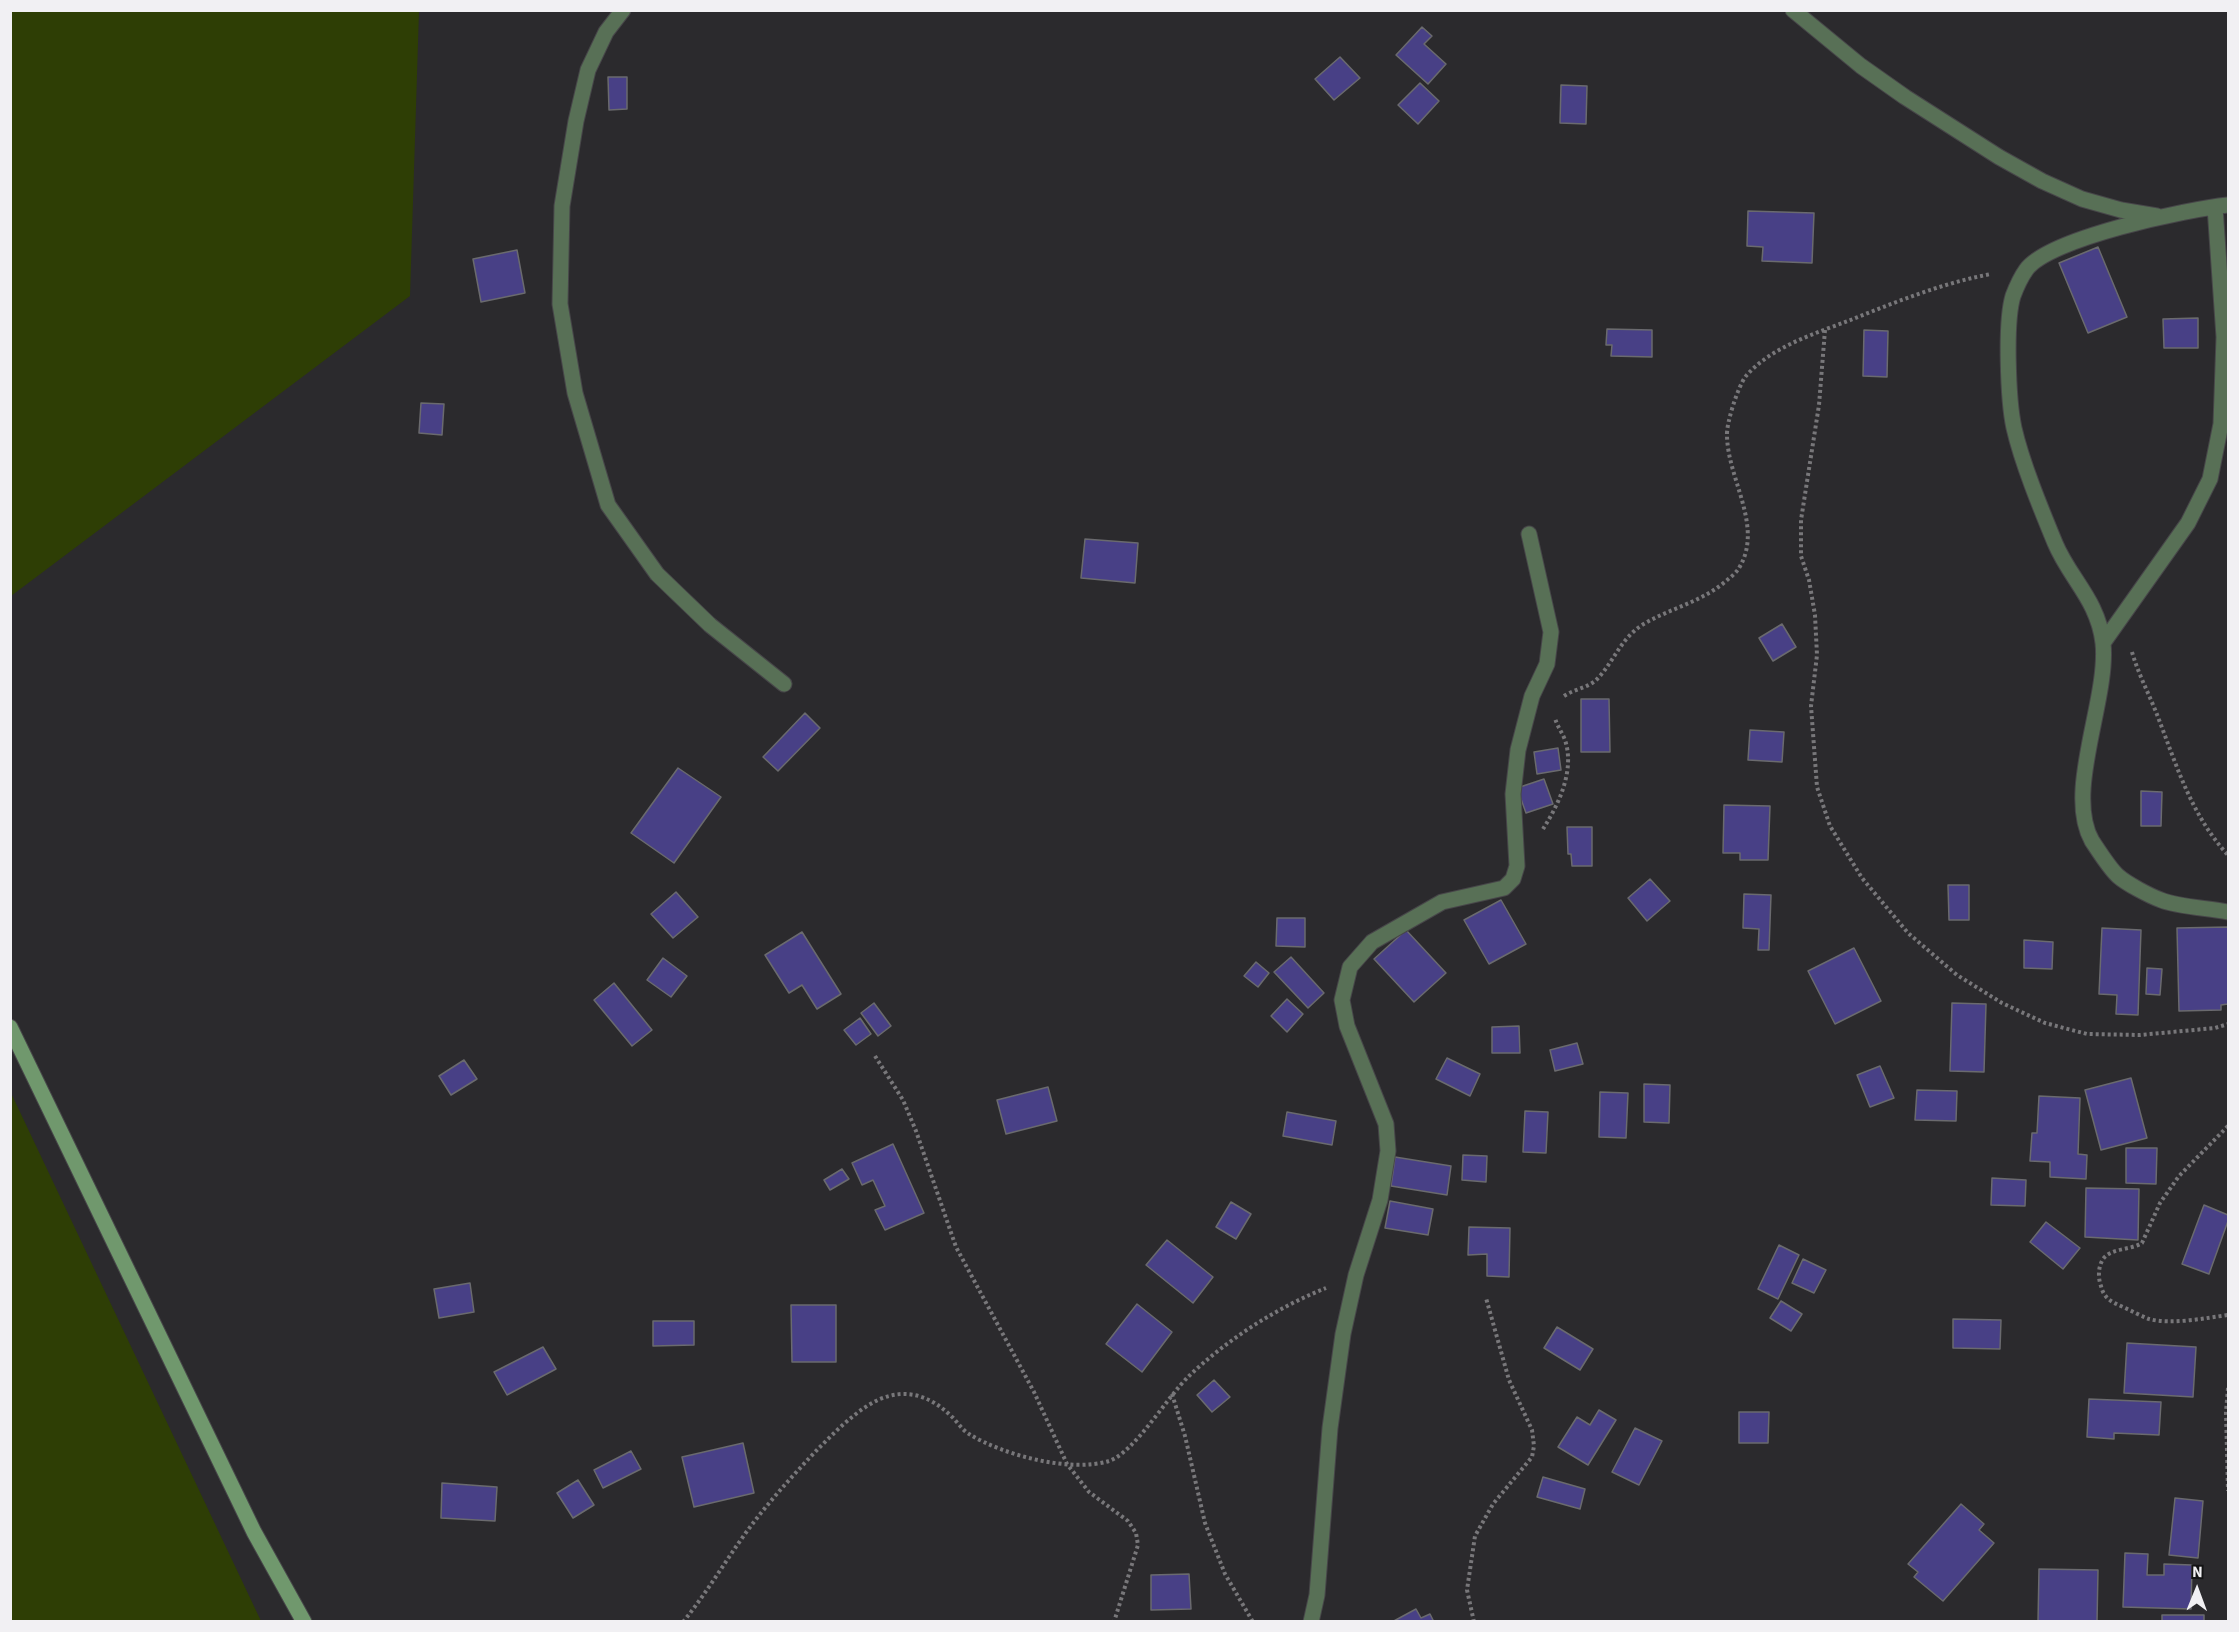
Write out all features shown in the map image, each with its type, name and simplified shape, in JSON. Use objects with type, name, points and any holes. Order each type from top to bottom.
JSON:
[{"type":"street","points":[[623,10],[606,32],[588,70],[576,121],[562,206],[560,304],[574,393],[608,505],[657,574],[710,625],[784,684]]},
{"type":"street","points":[[1793,10],[1861,66],[1905,97],[2008,162],[2082,199],[2121,210],[2163,217]]},
{"type":"street","points":[[2103,643],[2188,523],[2210,479],[2221,424],[2224,337],[2222,206],[2163,217],[2090,236],[2053,251],[2027,268],[2013,297],[2009,329],[2010,388],[2014,428],[2033,487],[2056,546],[2093,605],[2103,643],[2102,682],[2085,773],[2084,811],[2091,839],[2118,876],[2162,900],[2229,912]]},
{"type":"street","points":[[1311,1622],[1317,1595],[1330,1428],[1343,1334],[1356,1275],[1380,1200],[1388,1151],[1383,1116],[1347,1026],[1342,1000],[1350,967],[1372,942],[1442,902],[1504,888],[1513,879],[1516,866],[1513,794],[1518,750],[1532,696],[1547,664],[1551,632],[1529,534]]},
{"type":"street","points":[[10,1027],[254,1532],[304,1622]]},
{"type":"path","points":[[1560,699],[1598,679],[1625,639],[1643,624],[1712,593],[1739,570],[1749,545],[1746,515],[1726,435],[1732,408],[1744,378],[1771,354],[1910,296],[1961,279],[2027,268]]},
{"type":"path","points":[[1825,330],[1819,405],[1800,539],[1801,556],[1809,580],[1815,615],[1817,655],[1811,706],[1817,787],[1830,826],[1862,878],[1908,933],[1957,975],[2002,1003],[2045,1023],[2087,1034],[2140,1035],[2216,1029],[2229,1024]]},
{"type":"path","points":[[2122,617],[2136,665],[2196,814],[2229,855]]},
{"type":"path","points":[[1516,866],[1537,840],[1558,806],[1563,789],[1568,763],[1565,739],[1555,720],[1555,711]]},
{"type":"path","points":[[875,1056],[903,1100],[956,1247],[1034,1392],[1067,1464],[1089,1492],[1128,1521],[1136,1533],[1138,1545],[1114,1622]]},
{"type":"path","points":[[2229,1126],[2179,1176],[2160,1203],[2142,1243],[2136,1247],[2113,1252],[2104,1258],[2100,1267],[2099,1279],[2103,1293],[2111,1302],[2150,1319],[2195,1320],[2229,1315]]},
{"type":"path","points":[[683,1622],[757,1519],[791,1478],[849,1420],[880,1399],[898,1394],[914,1394],[931,1400],[951,1415],[967,1433],[991,1446],[1067,1464],[1097,1464],[1112,1460],[1130,1447],[1172,1394],[1206,1361],[1233,1340],[1305,1297],[1356,1275]]},
{"type":"path","points":[[1474,1622],[1467,1590],[1475,1536],[1493,1504],[1532,1457],[1534,1446],[1532,1430],[1509,1380],[1486,1298]]},
{"type":"path","points":[[2229,1388],[2226,1412],[2229,1491]]},
{"type":"path","points":[[1172,1394],[1212,1543],[1225,1574],[1253,1622]]},
{"type":"green space","points":[[11,10],[419,11],[410,296],[11,596]]},
{"type":"green space","points":[[11,1093],[261,1621],[11,1621]]},
{"type":"building","points":[[1422,27],[1432,36],[1424,44],[1446,64],[1428,84],[1396,55]]},
{"type":"building","points":[[1340,57],[1360,78],[1334,100],[1315,79]]},
{"type":"building","points":[[608,77],[627,77],[627,109],[609,110]]},
{"type":"building","points":[[1420,83],[1439,101],[1418,124],[1398,105]]},
{"type":"building","points":[[1561,85],[1587,86],[1586,124],[1560,123]]},
{"type":"building","points":[[1748,211],[1814,213],[1812,263],[1762,261],[1763,247],[1747,246]]},
{"type":"building","points":[[2098,247],[2127,317],[2088,333],[2059,263]]},
{"type":"building","points":[[517,250],[525,293],[481,302],[473,259]]},
{"type":"building","points":[[2198,318],[2198,348],[2164,348],[2163,319]]},
{"type":"building","points":[[1607,329],[1652,330],[1652,357],[1611,356],[1612,345],[1606,345]]},
{"type":"building","points":[[1864,330],[1888,331],[1887,377],[1863,376]]},
{"type":"building","points":[[421,403],[444,404],[442,435],[419,433]]},
{"type":"building","points":[[1085,539],[1138,543],[1135,583],[1081,578]]},
{"type":"building","points":[[1782,624],[1796,647],[1773,661],[1759,638]]},
{"type":"building","points":[[1581,699],[1609,699],[1610,752],[1581,752]]},
{"type":"building","points":[[805,713],[820,728],[778,771],[763,757]]},
{"type":"building","points":[[1750,730],[1784,732],[1782,762],[1748,760]]},
{"type":"building","points":[[1558,748],[1561,770],[1537,774],[1534,752]]},
{"type":"building","points":[[678,768],[721,797],[674,863],[631,833]]},
{"type":"building","points":[[1544,779],[1553,804],[1526,813],[1517,788]]},
{"type":"building","points":[[2141,791],[2162,792],[2161,826],[2141,826]]},
{"type":"building","points":[[1724,805],[1770,806],[1768,860],[1740,860],[1740,853],[1723,853]]},
{"type":"building","points":[[1567,827],[1592,827],[1592,866],[1572,866],[1571,854],[1568,854]]},
{"type":"building","points":[[1650,879],[1670,901],[1647,921],[1628,898]]},
{"type":"building","points":[[1948,885],[1969,885],[1969,920],[1949,920]]},
{"type":"building","points":[[676,892],[698,917],[673,938],[651,914]]},
{"type":"building","points":[[1744,894],[1771,895],[1769,950],[1758,950],[1759,929],[1743,928]]},
{"type":"building","points":[[1501,900],[1526,944],[1489,964],[1464,920]]},
{"type":"building","points":[[1277,918],[1305,918],[1305,947],[1276,946]]},
{"type":"building","points":[[2228,927],[2228,1004],[2221,1005],[2221,1010],[2179,1011],[2177,928]]},
{"type":"building","points":[[2102,928],[2141,930],[2138,1015],[2116,1014],[2117,995],[2099,994]]},
{"type":"building","points":[[1406,930],[1446,973],[1414,1002],[1374,959]]},
{"type":"building","points":[[802,932],[841,994],[817,1009],[802,985],[789,993],[765,955]]},
{"type":"building","points":[[2024,940],[2053,942],[2052,969],[2024,968]]},
{"type":"building","points":[[1854,948],[1881,1001],[1835,1024],[1808,971]]},
{"type":"building","points":[[1291,957],[1324,993],[1308,1008],[1274,972]]},
{"type":"building","points":[[663,958],[687,976],[671,997],[647,980]]},
{"type":"building","points":[[1256,962],[1269,973],[1258,987],[1244,976]]},
{"type":"building","points":[[2147,968],[2162,969],[2160,995],[2146,994]]},
{"type":"building","points":[[614,983],[652,1030],[632,1046],[594,1000]]},
{"type":"building","points":[[1287,999],[1303,1014],[1287,1032],[1271,1016]]},
{"type":"building","points":[[874,1003],[891,1026],[878,1036],[861,1013]]},
{"type":"building","points":[[1952,1003],[1986,1004],[1984,1072],[1950,1071]]},
{"type":"building","points":[[860,1018],[871,1034],[856,1045],[844,1030]]},
{"type":"building","points":[[1519,1026],[1520,1053],[1492,1053],[1492,1027]]},
{"type":"building","points":[[1577,1043],[1583,1064],[1555,1071],[1550,1050]]},
{"type":"building","points":[[1447,1058],[1480,1074],[1470,1096],[1436,1079]]},
{"type":"building","points":[[464,1060],[477,1079],[451,1095],[439,1076]]},
{"type":"building","points":[[1880,1066],[1894,1098],[1870,1107],[1857,1075]]},
{"type":"building","points":[[2131,1078],[2147,1138],[2101,1150],[2085,1090]]},
{"type":"building","points":[[1644,1084],[1670,1085],[1669,1123],[1644,1122]]},
{"type":"building","points":[[1048,1087],[1057,1121],[1006,1134],[997,1100]]},
{"type":"building","points":[[1917,1090],[1957,1091],[1956,1121],[1915,1120]]},
{"type":"building","points":[[1600,1092],[1628,1093],[1626,1138],[1599,1137]]},
{"type":"building","points":[[2039,1096],[2080,1098],[2078,1154],[2087,1155],[2086,1179],[2050,1177],[2050,1162],[2030,1161],[2032,1133],[2037,1133]]},
{"type":"building","points":[[1525,1111],[1548,1112],[1546,1153],[1523,1152]]},
{"type":"building","points":[[1287,1112],[1336,1121],[1332,1145],[1283,1136]]},
{"type":"building","points":[[893,1144],[924,1213],[885,1230],[875,1210],[885,1206],[873,1180],[862,1185],[852,1163]]},
{"type":"building","points":[[2126,1148],[2157,1148],[2156,1184],[2126,1183]]},
{"type":"building","points":[[1463,1155],[1487,1156],[1486,1182],[1462,1180]]},
{"type":"building","points":[[1395,1157],[1451,1166],[1447,1195],[1391,1186]]},
{"type":"building","points":[[842,1169],[849,1179],[830,1190],[824,1180]]},
{"type":"building","points":[[1992,1178],[2026,1180],[2025,1206],[1991,1205]]},
{"type":"building","points":[[2086,1188],[2139,1189],[2138,1240],[2085,1237]]},
{"type":"building","points":[[1390,1201],[1433,1209],[1428,1235],[1385,1228]]},
{"type":"building","points":[[1231,1202],[1251,1214],[1236,1239],[1216,1227]]},
{"type":"building","points":[[2204,1205],[2228,1215],[2228,1221],[2209,1274],[2182,1264]]},
{"type":"building","points":[[2046,1222],[2080,1248],[2063,1269],[2030,1242]]},
{"type":"building","points":[[1469,1227],[1510,1228],[1509,1277],[1487,1276],[1487,1254],[1468,1255]]},
{"type":"building","points":[[1167,1240],[1213,1277],[1193,1303],[1146,1265]]},
{"type":"building","points":[[1779,1245],[1799,1255],[1778,1299],[1758,1289]]},
{"type":"building","points":[[1803,1259],[1826,1270],[1814,1293],[1792,1283]]},
{"type":"building","points":[[470,1283],[474,1312],[439,1318],[434,1289]]},
{"type":"building","points":[[1781,1301],[1802,1314],[1791,1331],[1770,1318]]},
{"type":"building","points":[[1137,1304],[1172,1332],[1142,1372],[1106,1344]]},
{"type":"building","points":[[791,1305],[836,1305],[836,1362],[792,1362]]},
{"type":"building","points":[[1953,1319],[2001,1320],[2000,1349],[1953,1348]]},
{"type":"building","points":[[653,1321],[694,1321],[694,1345],[653,1346]]},
{"type":"building","points":[[1557,1327],[1593,1349],[1580,1370],[1544,1348]]},
{"type":"building","points":[[2127,1343],[2196,1347],[2193,1397],[2124,1393]]},
{"type":"building","points":[[543,1347],[556,1369],[507,1395],[494,1372]]},
{"type":"building","points":[[1214,1380],[1230,1397],[1212,1412],[1197,1395]]},
{"type":"building","points":[[2089,1399],[2161,1402],[2159,1435],[2114,1433],[2114,1439],[2087,1437]]},
{"type":"building","points":[[1599,1410],[1616,1420],[1588,1465],[1558,1447],[1577,1417],[1590,1425]]},
{"type":"building","points":[[1739,1412],[1769,1412],[1768,1443],[1739,1443]]},
{"type":"building","points":[[1635,1428],[1662,1441],[1639,1485],[1612,1472]]},
{"type":"building","points":[[743,1443],[754,1493],[694,1507],[682,1457]]},
{"type":"building","points":[[631,1451],[641,1469],[603,1488],[594,1470]]},
{"type":"building","points":[[1543,1477],[1585,1489],[1580,1509],[1537,1497]]},
{"type":"building","points":[[578,1480],[594,1505],[573,1518],[557,1493]]},
{"type":"building","points":[[442,1483],[497,1487],[495,1521],[441,1518]]},
{"type":"building","points":[[2175,1498],[2203,1501],[2198,1558],[2169,1555]]},
{"type":"building","points":[[1961,1504],[1984,1524],[1979,1530],[1994,1543],[1943,1601],[1914,1577],[1918,1572],[1908,1564]]},
{"type":"building","points":[[2125,1553],[2148,1554],[2147,1575],[2164,1575],[2164,1564],[2192,1565],[2191,1609],[2123,1607]]},
{"type":"building","points":[[2039,1569],[2098,1570],[2097,1622],[2038,1622]]},
{"type":"building","points":[[1189,1574],[1191,1609],[1151,1610],[1151,1575]]},
{"type":"building","points":[[1416,1609],[1421,1618],[1430,1614],[1434,1622],[1392,1622]]},
{"type":"building","points":[[2162,1615],[2204,1615],[2204,1622],[2162,1622]]}]
